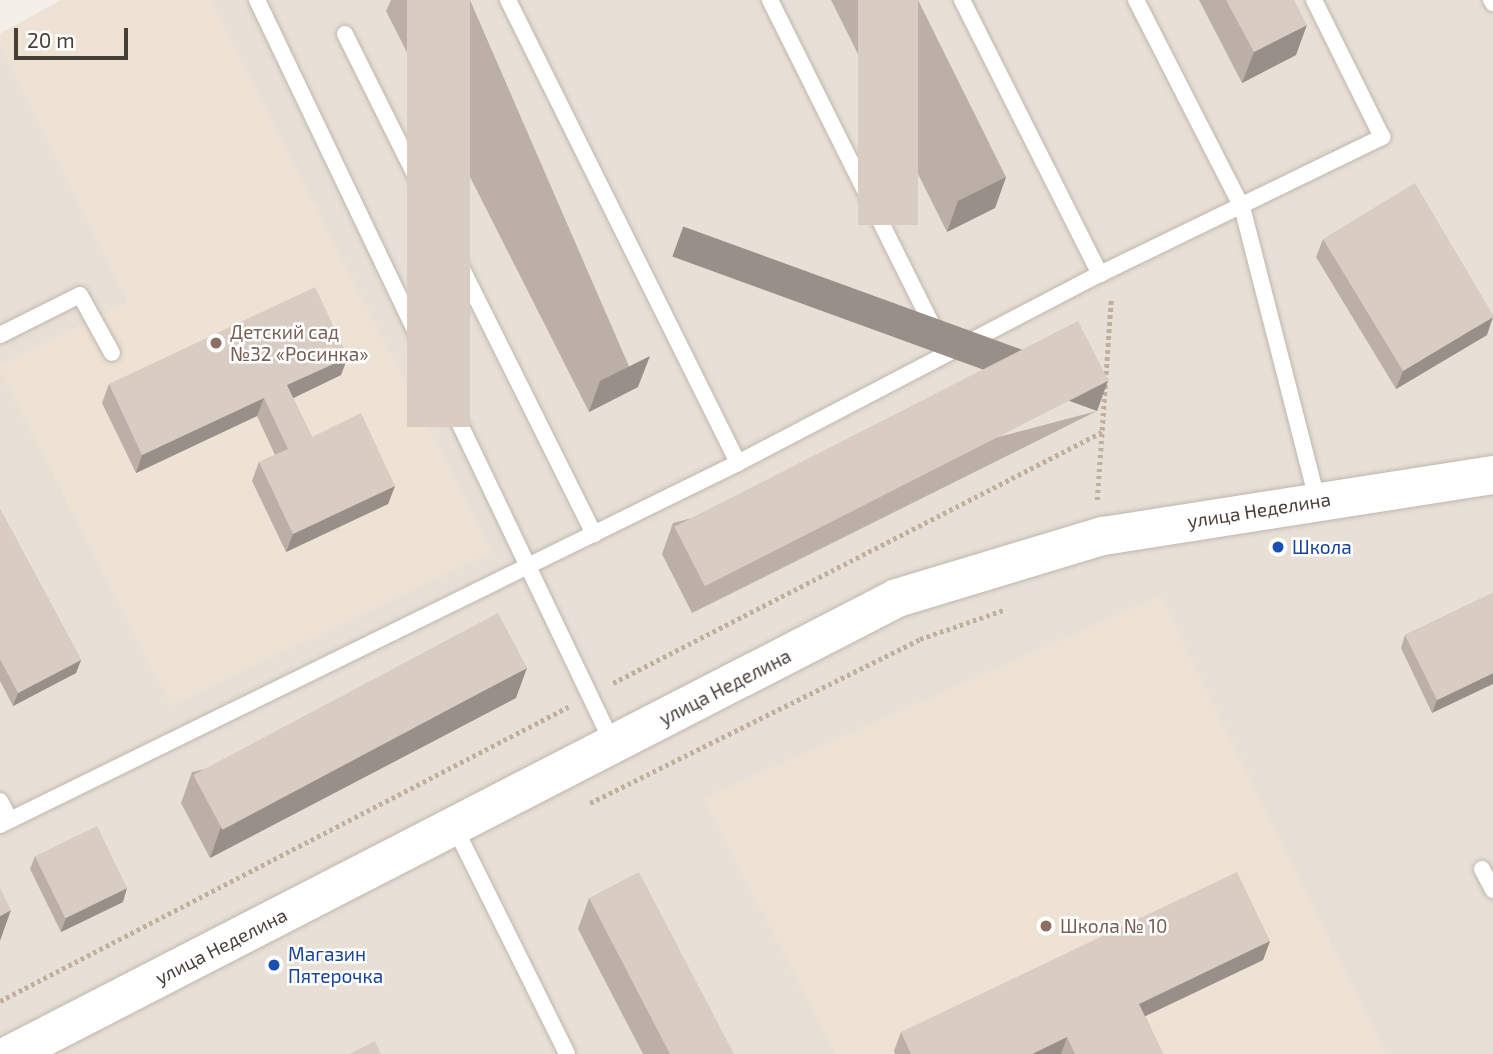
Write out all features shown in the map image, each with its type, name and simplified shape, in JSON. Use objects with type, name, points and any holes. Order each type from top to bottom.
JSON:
[{"type":"street","name":"улица Неделина","points":[[11,1054],[897,598],[1103,536],[1317,500],[1493,475]]},
{"type":"lane","points":[[257,0],[613,744]]},
{"type":"lane","points":[[508,0],[737,463]]},
{"type":"lane","points":[[770,0],[946,353]]},
{"type":"lane","points":[[962,0],[1100,274]]},
{"type":"lane","points":[[1136,0],[1242,207],[1317,500]]},
{"type":"lane","points":[[0,801],[5,822],[737,463],[1100,274],[1242,207],[1382,136],[1314,0]]},
{"type":"lane","points":[[345,34],[594,534]]},
{"type":"lane","points":[[0,335],[80,296],[112,353]]},
{"type":"lane","points":[[454,826],[567,1054]]},
{"type":"lane","points":[[1482,869],[1493,890]]},
{"type":"path","points":[[1097,501],[1109,308],[1121,264]]},
{"type":"path","points":[[0,1002],[1102,432]]},
{"type":"path","points":[[583,806],[920,639],[1020,604]]},
{"type":"shaded area","points":[[61,0],[1493,0],[1493,1054],[0,1054],[0,34]]},
{"type":"shaded area","name":"Детский сад №32 «Росинка»","points":[[61,0],[210,0],[492,552],[171,705],[0,371],[0,366],[128,302],[0,45],[0,34]]},
{"type":"shaded area","name":"Школа № 10","points":[[1160,596],[1386,1054],[835,1054],[704,798]]},
{"type":"building","points":[[407,0],[470,0],[470,427],[407,427]]},
{"type":"building","points":[[858,0],[918,0],[918,225],[858,225]]},
{"type":"building","points":[[1226,0],[1294,0],[1307,25],[1254,52]]},
{"type":"building","points":[[1415,183],[1493,317],[1403,371],[1323,239]]},
{"type":"building","points":[[315,287],[348,357],[287,385],[312,437],[361,413],[395,486],[293,534],[259,462],[288,449],[264,398],[142,455],[109,384]]},
{"type":"building","points":[[1078,321],[1108,381],[705,586],[674,527]]},
{"type":"building","points":[[0,509],[81,660],[18,693],[0,659]]},
{"type":"building","points":[[1493,593],[1493,673],[1437,700],[1405,635]]},
{"type":"building","points":[[498,613],[527,668],[222,830],[193,775]]},
{"type":"building","points":[[97,826],[127,888],[65,918],[35,856]]},
{"type":"building","points":[[639,872],[734,1054],[670,1054],[589,898]]},
{"type":"building","points":[[1237,872],[1270,941],[1139,1004],[1163,1054],[1075,1054],[1067,1037],[1032,1054],[911,1054],[901,1032]]},
{"type":"building","points":[[0,888],[11,910],[0,916]]},
{"type":"building","points":[[375,1041],[381,1054],[349,1054]]},
{"type":"place","name":"Детский сад №32 «Росинка»","points":[[216,343]]},
{"type":"place","name":"Школа","points":[[1278,547]]},
{"type":"place","name":"Школа № 10","points":[[1046,926]]},
{"type":"place","name":"Магазин Пятерочка","points":[[274,965]]}]
